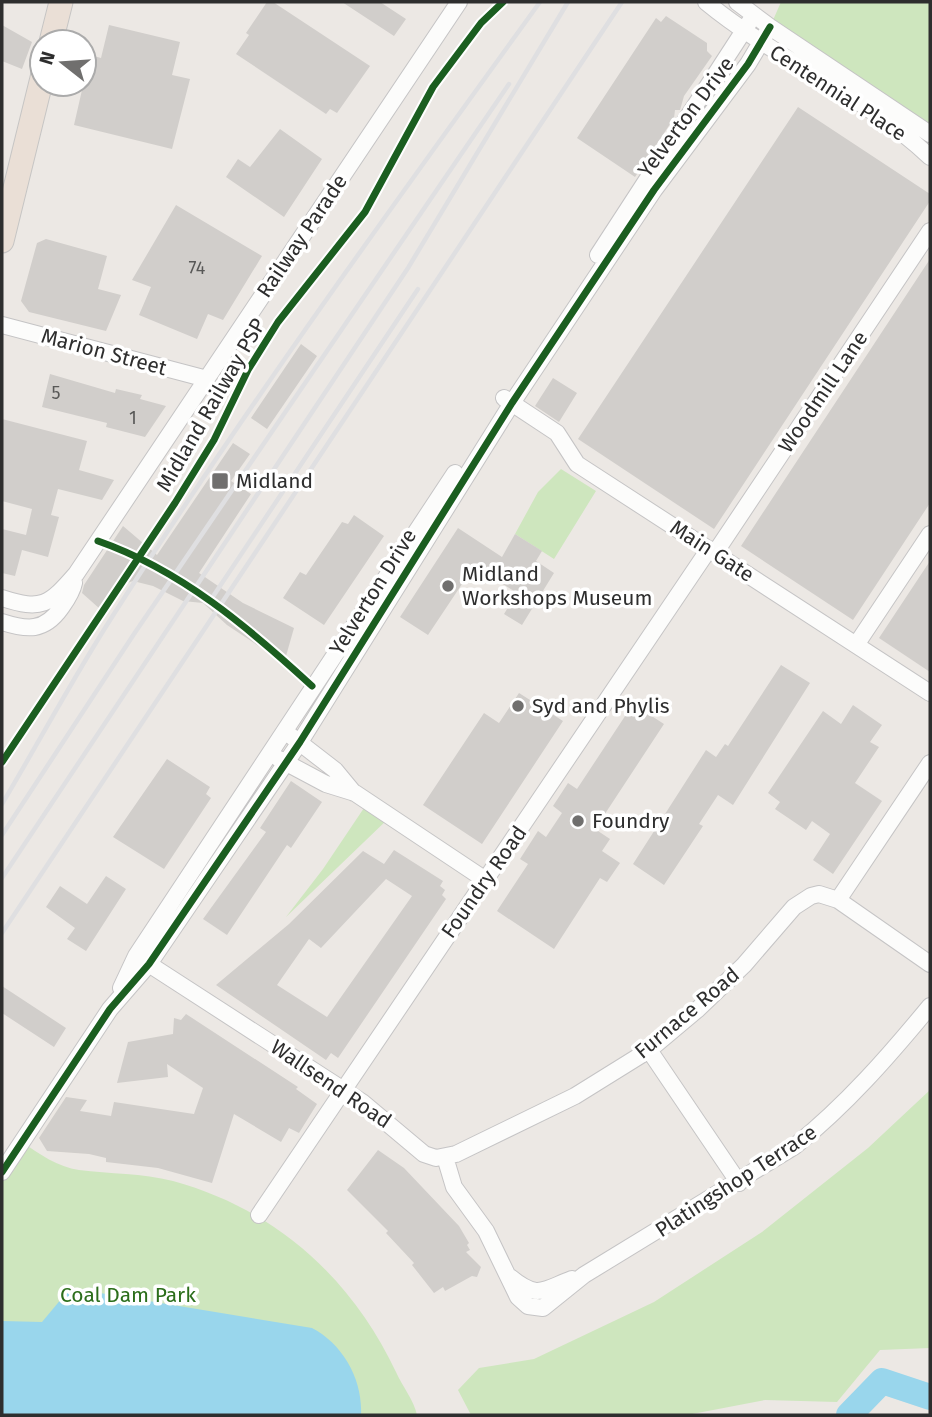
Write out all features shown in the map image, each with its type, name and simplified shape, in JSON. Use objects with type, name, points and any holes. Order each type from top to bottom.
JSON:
[{"type":"highway","points":[[54,28],[61,2]]},
{"type":"highway","points":[[2,241],[37,98]]},
{"type":"street","name":"Railway Parade","points":[[2,598],[30,606],[50,601],[76,574],[459,2]]},
{"type":"street","name":"Centennial Place","points":[[706,2],[762,43],[905,135],[930,157]]},
{"type":"street","name":"Centennial Place","points":[[737,2],[930,134]]},
{"type":"street","name":"Yelverton Drive","points":[[142,960],[300,742],[508,401],[754,15]]},
{"type":"street","name":"Yelverton Drive","points":[[2,1172],[142,960],[283,730],[654,190],[762,43],[770,27]]},
{"type":"street","name":"Woodmill Lane","points":[[712,551],[930,231]]},
{"type":"street","name":"Marion Street","points":[[2,325],[207,379]]},
{"type":"street","name":"Main Gate","points":[[508,401],[556,433],[578,464],[930,694]]},
{"type":"street","points":[[856,645],[930,534]]},
{"type":"street","name":"Foundry Road","points":[[260,1215],[484,879],[712,551]]},
{"type":"street","name":"Railway Parade","points":[[2,622],[22,629],[38,628],[53,620],[73,589],[76,574]]},
{"type":"street","points":[[283,730],[335,770],[355,793],[484,879]]},
{"type":"street","points":[[268,753],[326,784],[355,793]]},
{"type":"street","points":[[930,763],[838,900],[930,964]]},
{"type":"street","name":"Furnace Road","points":[[445,1157],[575,1096],[649,1050],[698,1010],[744,965],[801,901],[819,894],[838,900]]},
{"type":"street","name":"Wallsend Road","points":[[142,960],[385,1118],[424,1154],[445,1157]]},
{"type":"street","name":"Platingshop Terrace","points":[[445,1157],[454,1187],[486,1231],[510,1276],[527,1289],[541,1292],[584,1275],[795,1146],[826,1121],[868,1080],[930,1006]]},
{"type":"street","points":[[649,1050],[739,1182]]},
{"type":"green space","points":[[781,2],[930,2],[930,134],[770,27]]},
{"type":"green space","points":[[561,469],[596,491],[554,559],[515,534],[538,492]]},
{"type":"green space","points":[[368,802],[390,817],[286,917],[323,869]]},
{"type":"green space","points":[[930,1090],[930,1348],[880,1350],[837,1402],[765,1400],[687,1415],[471,1415],[458,1390],[479,1368],[534,1359],[654,1302],[762,1232],[868,1148]]},
{"type":"green space","name":"Coal Dam Park","points":[[22,1142],[49,1159],[71,1168],[161,1178],[210,1193],[245,1209],[277,1229],[306,1251],[333,1277],[357,1306],[378,1338],[411,1398],[417,1415],[2,1415],[2,1172]]},
{"type":"water","points":[[82,1290],[312,1328],[333,1343],[349,1364],[359,1389],[361,1415],[2,1415],[2,1321],[42,1322],[67,1292]]},
{"type":"building","points":[[267,2],[273,2],[370,66],[337,113],[330,109],[326,114],[236,54],[249,35],[246,33]]},
{"type":"building","points":[[342,2],[380,2],[406,19],[394,36]]},
{"type":"building","points":[[666,16],[707,43],[707,51],[712,56],[684,96],[680,110],[675,110],[674,118],[635,177],[577,138],[656,18],[661,22]]},
{"type":"building","points":[[2,25],[28,40],[28,53],[22,69],[2,61]]},
{"type":"building","points":[[109,25],[180,42],[172,75],[190,79],[172,149],[74,125],[80,98],[98,98],[98,57],[101,58]]},
{"type":"building","points":[[798,107],[930,194],[930,201],[714,529],[578,439]]},
{"type":"building","points":[[280,129],[322,159],[284,217],[226,177],[238,159],[250,167]]},
{"type":"building","points":[[176,205],[262,256],[223,320],[208,314],[197,339],[139,315],[151,287],[132,280]]},
{"type":"building","points":[[46,239],[107,256],[98,289],[121,295],[106,331],[29,312],[21,301],[37,243]]},
{"type":"building","points":[[930,259],[930,503],[853,620],[741,546]]},
{"type":"building","points":[[301,344],[317,356],[267,429],[251,418]]},
{"type":"building","points":[[50,374],[115,393],[116,389],[142,395],[140,399],[166,406],[145,437],[106,427],[107,423],[42,407]]},
{"type":"building","points":[[553,378],[577,393],[559,422],[535,406]]},
{"type":"building","points":[[2,419],[87,441],[79,470],[114,480],[102,500],[58,489],[51,515],[59,517],[48,557],[22,550],[15,576],[2,573],[2,529],[26,535],[32,509],[2,501]]},
{"type":"building","points":[[233,443],[250,454],[231,481],[251,494],[199,573],[243,603],[294,628],[284,663],[227,625],[203,603],[183,601],[153,586],[133,581],[116,587],[100,609],[82,593],[84,585],[123,526],[157,555]]},
{"type":"building","points":[[354,515],[384,536],[324,625],[283,598],[300,572],[306,575],[342,522],[348,524]]},
{"type":"building","points":[[458,528],[502,557],[515,534],[542,551],[536,561],[554,573],[522,625],[504,614],[517,593],[474,566],[428,635],[400,617]]},
{"type":"building","points":[[930,561],[930,672],[879,638]]},
{"type":"building","points":[[781,665],[810,683],[733,805],[718,795],[699,824],[703,826],[664,885],[633,864],[706,750],[716,757],[725,744],[728,746]]},
{"type":"building","points":[[519,693],[563,721],[482,844],[423,805],[484,713],[499,723]]},
{"type":"building","name":"Foundry","points":[[633,704],[664,724],[595,829],[610,839],[602,851],[620,863],[607,882],[600,878],[554,949],[497,911],[528,864],[520,859],[538,831],[546,837],[562,813],[553,806],[568,783],[577,789]]},
{"type":"building","points":[[853,705],[882,725],[870,742],[879,747],[855,783],[882,801],[833,874],[813,860],[830,834],[812,821],[806,830],[775,809],[780,802],[768,793],[823,711],[841,724]]},
{"type":"building","points":[[167,759],[210,787],[206,794],[211,798],[164,869],[113,837]]},
{"type":"building","points":[[291,781],[322,802],[291,848],[287,845],[227,935],[203,919],[266,832],[260,828]]},
{"type":"building","points":[[394,850],[443,881],[440,886],[445,890],[442,895],[446,899],[338,1058],[331,1053],[326,1060],[216,985],[289,924],[363,851],[384,864]],"holes":[[[386,879],[412,896],[327,1017],[277,985],[309,939],[321,948]]]},
{"type":"building","points":[[106,876],[126,889],[86,951],[67,939],[75,928],[46,907],[60,886],[87,904]]},
{"type":"building","points":[[2,986],[66,1028],[54,1047],[2,1013]]},
{"type":"building","points":[[186,1014],[298,1087],[296,1089],[317,1104],[299,1133],[289,1128],[281,1142],[234,1114],[212,1183],[158,1168],[106,1162],[106,1158],[89,1154],[47,1151],[39,1138],[66,1097],[87,1100],[80,1111],[111,1116],[114,1102],[194,1114],[203,1088],[167,1064],[168,1077],[117,1083],[128,1042],[173,1034],[174,1018],[181,1020]]},
{"type":"building","points":[[378,1150],[404,1168],[459,1226],[469,1243],[467,1245],[470,1250],[466,1252],[481,1267],[477,1277],[472,1276],[445,1291],[443,1287],[434,1293],[412,1265],[414,1263],[386,1233],[388,1231],[347,1190]]},
{"type":"waterway","points":[[849,1415],[882,1381],[930,1397]]},
{"type":"railway","points":[[2,804],[98,640],[215,461],[322,306],[540,2]]},
{"type":"railway","points":[[2,878],[408,268],[568,2]]},
{"type":"railway","points":[[2,933],[622,2]]},
{"type":"railway","points":[[2,835],[134,634],[509,84]]},
{"type":"railway","points":[[212,598],[418,289]]},
{"type":"cycle path","name":"Midland Railway PSP","points":[[2,762],[175,503],[214,440],[248,370],[278,322],[365,212],[433,87],[481,23],[503,2]]},
{"type":"cycle path","points":[[2,1172],[110,1009],[149,964],[300,742],[512,403],[654,190],[748,64],[770,27]]},
{"type":"cycle path","points":[[98,541],[157,568],[212,602],[312,686]]},
{"type":"place","name":"Midland","points":[[220,481]]},
{"type":"place","name":"Midland Workshops Museum","points":[[448,586]]},
{"type":"place","name":"Syd and Phylis","points":[[518,706]]},
{"type":"place","name":"Foundry","points":[[578,821]]}]
